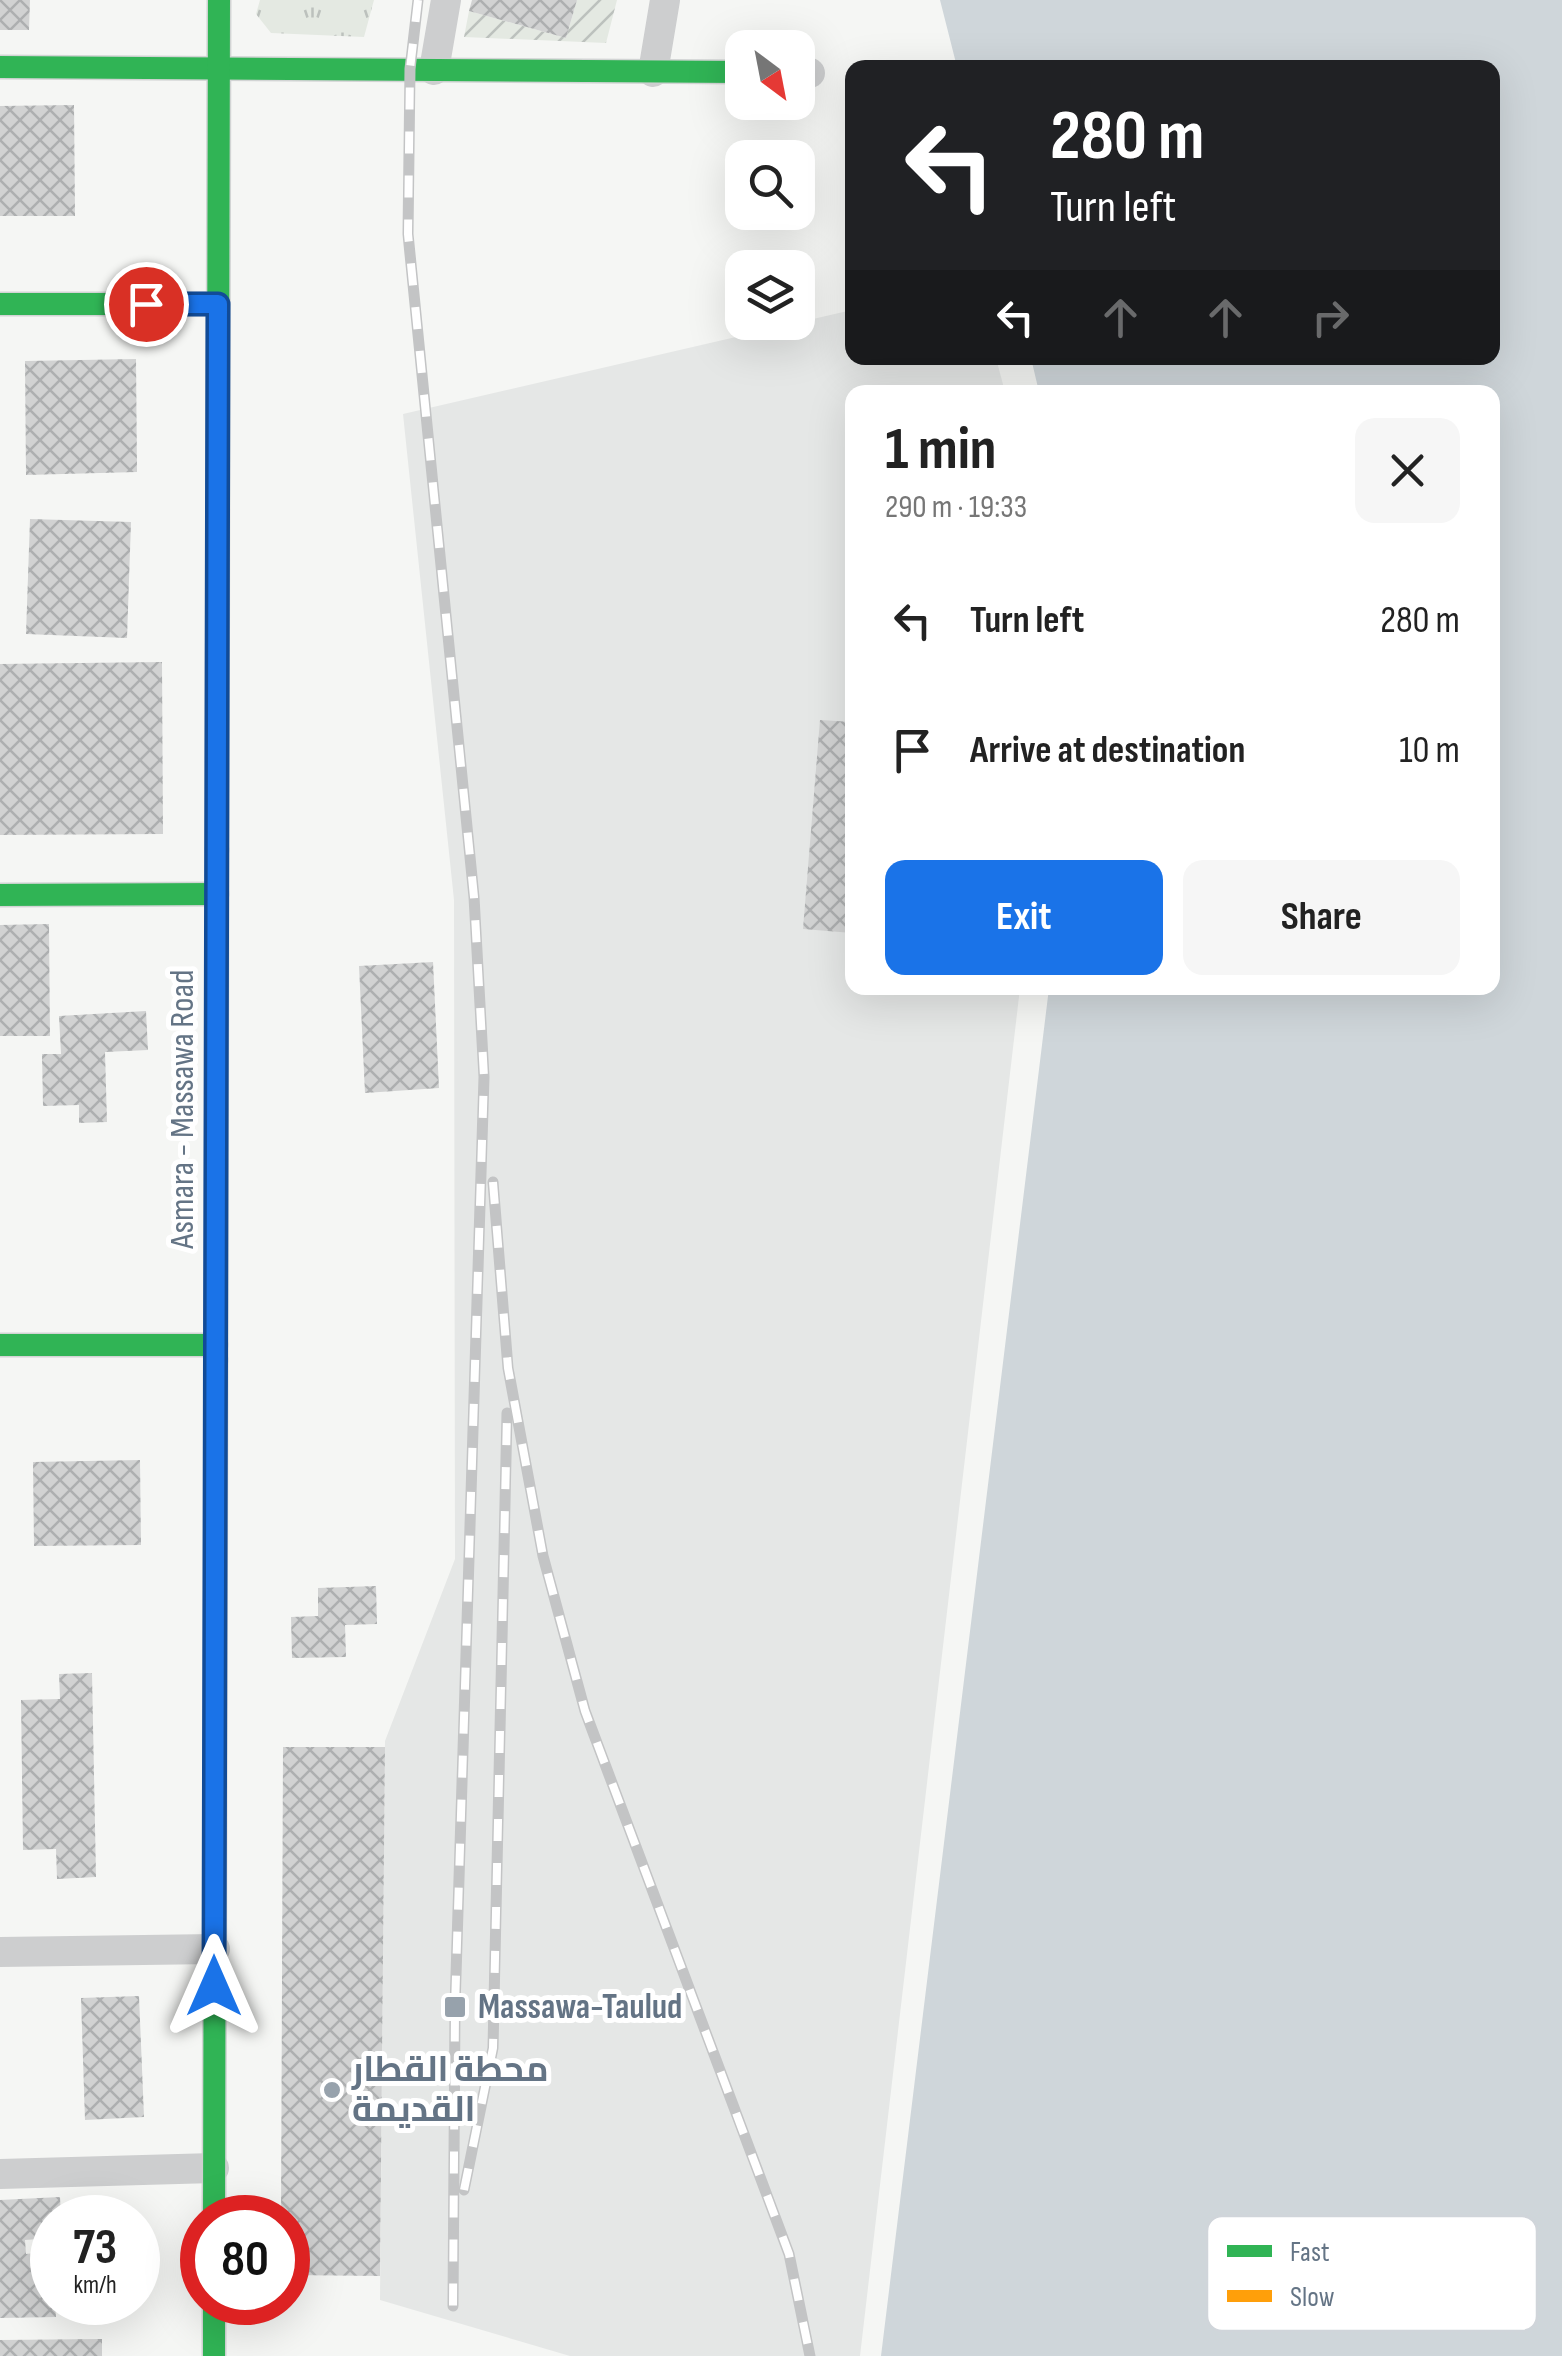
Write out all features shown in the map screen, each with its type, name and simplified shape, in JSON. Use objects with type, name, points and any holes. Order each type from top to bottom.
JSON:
[{"type":"main road","name":"Asmara - Massawa Road","points":[[214,2195],[220,0]]},
{"type":"main road","points":[[0,67],[725,72]]},
{"type":"main road","points":[[0,304],[218,304]]},
{"type":"main road","points":[[0,895],[218,894]]},
{"type":"main road","points":[[0,1345],[216,1346]]},
{"type":"main road","points":[[214,2325],[214,2356]]},
{"type":"street","points":[[434,70],[446,0]]},
{"type":"street","points":[[653,72],[665,0]]},
{"type":"street","points":[[0,1952],[214,1949]]},
{"type":"street","points":[[0,2174],[214,2168]]},
{"type":"shaded area","points":[[940,0],[1562,0],[1562,2356],[881,2356],[1048,995],[1500,995],[1500,385],[1037,385],[1033,365],[1500,365],[1500,60],[955,60]]},
{"type":"shaded area","points":[[845,312],[845,365],[998,365],[1003,385],[845,385],[845,995],[1019,995],[860,2356],[570,2356],[380,2300],[385,1741],[455,1559],[454,900],[403,414],[725,339],[815,340],[815,319]]},
{"type":"green space","points":[[260,0],[374,0],[364,37],[271,33],[256,14]]},
{"type":"green space","points":[[577,0],[617,0],[606,43],[464,37],[469,11],[566,38]]},
{"type":"building","points":[[0,0],[30,0],[29,30],[0,30]]},
{"type":"building","points":[[472,0],[577,0],[566,38],[469,11]]},
{"type":"building","points":[[74,105],[75,216],[0,216],[0,106]]},
{"type":"building","points":[[136,359],[137,472],[26,475],[25,361]]},
{"type":"building","points":[[30,519],[131,522],[127,638],[26,634]]},
{"type":"building","points":[[162,662],[163,834],[0,835],[0,664]]},
{"type":"building","points":[[820,720],[845,722],[845,932],[803,929]]},
{"type":"building","points":[[49,924],[50,1036],[0,1036],[0,925]]},
{"type":"building","points":[[433,962],[439,1088],[365,1093],[359,966]]},
{"type":"building","points":[[146,1011],[148,1050],[105,1052],[107,1122],[79,1123],[79,1105],[43,1106],[42,1054],[61,1054],[59,1016]]},
{"type":"building","points":[[140,1460],[141,1545],[34,1546],[33,1462]]},
{"type":"building","points":[[376,1586],[377,1624],[345,1625],[346,1657],[292,1658],[291,1617],[318,1616],[318,1588]]},
{"type":"building","points":[[92,1673],[96,1877],[57,1879],[56,1849],[23,1850],[21,1700],[60,1699],[59,1674]]},
{"type":"building","name":"محطة القطار القديمة","points":[[283,1747],[385,1747],[380,2276],[310,2275],[310,2195],[281,2195]]},
{"type":"building","points":[[139,1996],[144,2117],[85,2120],[81,1998]]},
{"type":"building","points":[[30,2198],[30,2240],[25,2240],[26,2254],[30,2254],[30,2317],[0,2318],[0,2200]]},
{"type":"building","points":[[102,2339],[102,2356],[0,2356],[0,2340]]},
{"type":"railway","points":[[418,0],[410,69],[408,234],[474,897],[484,1077],[455,2007],[453,2306]]},
{"type":"railway","points":[[493,1182],[508,1368],[543,1556],[585,1711],[789,2254],[810,2356]]},
{"type":"railway","points":[[464,2190],[493,2048],[507,1413]]},
{"type":"traffic: fast","points":[[217,850],[219,0]]},
{"type":"traffic: fast","points":[[0,67],[725,72]]},
{"type":"traffic: fast","points":[[0,304],[218,304]]},
{"type":"traffic: fast","points":[[0,895],[217,894]]},
{"type":"traffic: fast","points":[[0,1345],[216,1345]]},
{"type":"traffic: fast","points":[[214,2195],[216,1360]]},
{"type":"traffic: fast","points":[[214,2325],[214,2356]]},
{"type":"traffic: slow","points":[[216,1360],[217,850]]},
{"type":"place","name":"Massawa-Taulud","points":[[455,2007]]},
{"type":"place","name":"محطة القطار القديمة","points":[[332,2090]]},
{"type":"route","points":[[146,304],[218,304],[214,1986]]}]
